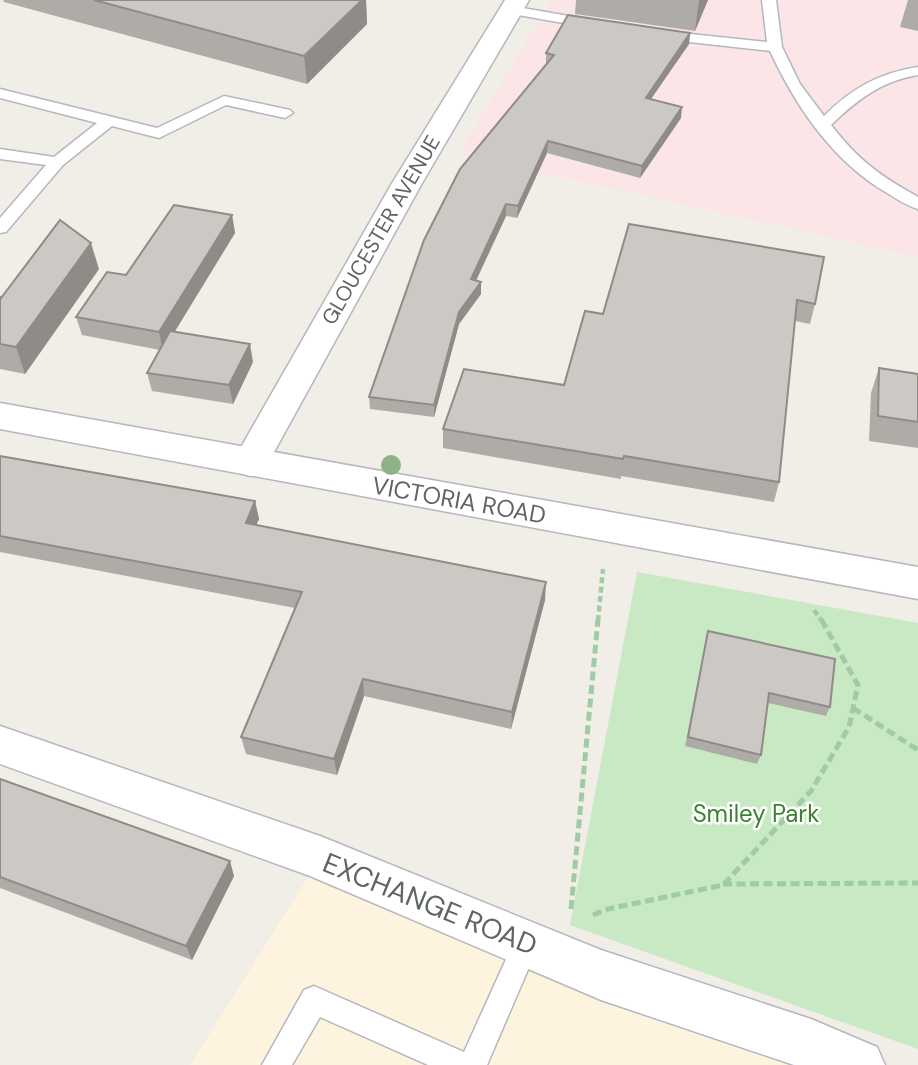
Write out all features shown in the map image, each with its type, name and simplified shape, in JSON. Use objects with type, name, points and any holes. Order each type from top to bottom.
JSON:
[{"type":"street","name":"GLOUCESTER AVENUE","points":[[250,463],[406,185],[514,5]]},
{"type":"street","name":"VICTORIA ROAD","points":[[0,416],[918,583]]},
{"type":"street","name":"EXCHANGE ROAD","points":[[0,745],[320,858],[601,975],[811,1045],[859,1065]]},
{"type":"lane","points":[[769,0],[775,47],[793,85],[844,153],[870,177],[918,204]]},
{"type":"lane","points":[[514,5],[604,26]]},
{"type":"lane","points":[[644,32],[775,47]]},
{"type":"lane","points":[[824,125],[865,87],[888,76],[918,71]]},
{"type":"lane","points":[[0,93],[159,133],[224,100],[285,113]]},
{"type":"lane","points":[[0,228],[57,163],[109,121]]},
{"type":"lane","points":[[0,154],[57,163]]},
{"type":"lane","points":[[473,1065],[526,944]]},
{"type":"lane","points":[[276,1065],[314,1000],[460,1065]]},
{"type":"path","points":[[571,911],[607,526]]},
{"type":"path","points":[[723,884],[811,791],[849,727],[858,685],[827,627],[814,610],[805,605]]},
{"type":"path","points":[[853,708],[918,750]]},
{"type":"path","points":[[582,919],[608,909],[723,884],[918,883]]},
{"type":"shaded area","points":[[551,0],[918,0],[918,257],[459,154]]},
{"type":"shaded area","points":[[320,858],[808,1065],[190,1065]]},
{"type":"green space","name":"Smiley Park","points":[[637,572],[918,623],[918,1049],[570,925]]},
{"type":"building","points":[[94,0],[362,0],[304,56]]},
{"type":"building","points":[[568,15],[690,33],[646,98],[682,107],[642,166],[548,141],[518,206],[506,204],[471,279],[481,282],[459,312],[434,405],[369,397],[424,240],[460,169],[554,55],[546,53]]},
{"type":"building","points":[[174,205],[232,215],[159,332],[76,317],[107,272],[126,275]]},
{"type":"building","points":[[60,220],[91,243],[16,347],[0,344],[0,297]]},
{"type":"building","points":[[629,224],[824,257],[815,304],[797,300],[779,482],[443,429],[464,369],[564,385],[585,311],[603,314]]},
{"type":"building","points":[[170,331],[250,344],[229,385],[147,373]]},
{"type":"building","points":[[879,368],[918,374],[918,422],[878,416]]},
{"type":"building","points":[[0,456],[255,501],[246,523],[546,582],[512,712],[363,679],[334,759],[241,737],[302,592],[0,536]]},
{"type":"building","points":[[708,631],[835,659],[830,707],[769,693],[761,755],[688,737]]},
{"type":"building","points":[[0,779],[230,861],[186,946],[0,877]]}]
